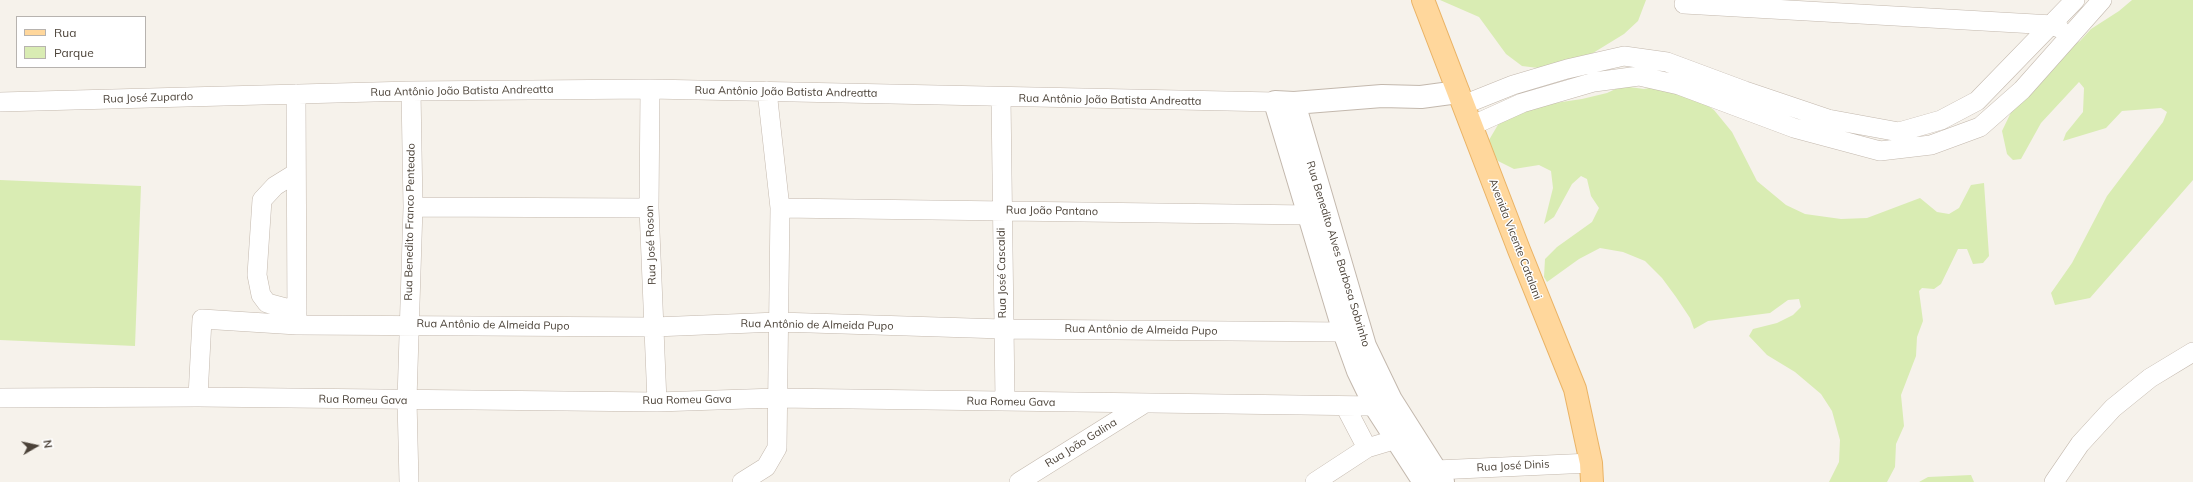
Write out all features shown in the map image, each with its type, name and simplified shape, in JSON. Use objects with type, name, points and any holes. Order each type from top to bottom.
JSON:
[{"type":"main road","name":"Avenida Vicente Catalani","points":[[1423,0],[1575,390],[1591,472]]},
{"type":"street","points":[[1461,98],[1624,56],[1667,62],[1745,91],[1828,119],[1899,132],[1941,120],[1977,101],[2053,25],[2075,0]]},
{"type":"street","points":[[1471,126],[1522,103],[1594,82],[1640,76],[1679,85],[1794,128],[1880,151],[1924,146],[1980,127],[2022,90],[2102,0]]},
{"type":"street","points":[[1684,4],[2053,25],[2071,35]]},
{"type":"street","name":"Rua Antônio João Batista Andreatta","points":[[296,94],[411,91],[650,89],[1001,98],[1284,103],[1382,96],[1461,98]]},
{"type":"street","name":"Rua José Roson","points":[[650,89],[649,208],[657,402]]},
{"type":"street","name":"Rua Benedito Franco Penteado","points":[[409,482],[407,400],[412,207],[411,91]]},
{"type":"street","points":[[742,482],[766,467],[777,448],[780,208],[767,91]]},
{"type":"street","points":[[296,94],[297,318],[267,304],[261,295],[257,275],[262,200],[275,186],[296,173]]},
{"type":"street","name":"Rua José Zupardo","points":[[0,102],[296,94]]},
{"type":"street","name":"Rua José Cascaldi","points":[[1001,98],[1001,210],[1005,401]]},
{"type":"street","name":"Rua Benedito Alves Barbosa Sobrinho","points":[[1284,103],[1351,330],[1358,371],[1383,403],[1434,478]]},
{"type":"street","points":[[1920,126],[1924,146]]},
{"type":"street","points":[[412,207],[649,208]]},
{"type":"street","name":"Rua João Pantano","points":[[780,208],[1317,214]]},
{"type":"street","name":"Rua Antônio de Almeida Pupo","points":[[198,397],[202,319],[297,318],[408,324],[654,327],[778,322],[1004,329],[1351,330]]},
{"type":"street","points":[[2054,482],[2080,444],[2113,408],[2150,378],[2193,352]]},
{"type":"street","name":"Rua Romeu Gava","points":[[0,398],[198,397],[657,402],[777,398],[1005,401],[1142,405],[1345,406],[1383,403]]},
{"type":"street","name":"Rua Benedito Alves Barbosa Sobrinho","points":[[1383,403],[1397,439],[1434,478]]},
{"type":"street","name":"Rua João Galina","points":[[1019,482],[1142,405]]},
{"type":"street","points":[[1345,406],[1367,448]]},
{"type":"street","points":[[1314,482],[1367,448],[1397,439]]},
{"type":"street","name":"Rua José Dinis","points":[[1434,478],[1591,472]]},
{"type":"green space","points":[[1440,0],[1646,0],[1638,21],[1624,34],[1593,53],[1570,62],[1538,68],[1522,66],[1506,54],[1479,17]]},
{"type":"green space","points":[[2132,0],[2193,0],[2193,180],[2090,298],[2055,305],[2051,293],[2072,263],[2107,196],[2163,122],[2167,112],[2161,108],[2122,111],[2106,128],[2063,141],[2066,133],[2083,112],[2084,88],[2079,82],[2041,123],[2021,159],[2013,160],[2007,154],[2002,131],[2030,73],[2080,41],[2091,29],[2119,11]]},
{"type":"green space","points":[[1668,84],[1693,95],[1714,110],[1732,132],[1757,181],[1786,205],[1805,214],[1841,219],[1867,218],[1920,198],[1937,212],[1949,214],[1959,208],[1971,185],[1984,183],[1989,256],[1983,263],[1973,264],[1967,249],[1958,249],[1941,284],[1934,289],[1922,288],[1919,291],[1923,321],[1917,337],[1916,356],[1901,395],[1904,426],[1896,444],[1895,467],[1887,482],[1829,482],[1839,462],[1840,440],[1832,411],[1821,394],[1795,372],[1767,355],[1749,336],[1753,329],[1777,323],[1793,315],[1801,307],[1799,299],[1788,300],[1770,313],[1708,321],[1694,329],[1690,318],[1662,278],[1645,261],[1623,252],[1600,248],[1579,259],[1547,282],[1544,277],[1545,259],[1557,247],[1592,222],[1599,208],[1591,196],[1587,179],[1581,176],[1572,184],[1554,217],[1544,224],[1553,188],[1551,171],[1539,165],[1514,169],[1498,161],[1491,151],[1489,140],[1499,123],[1521,108],[1582,99],[1607,93],[1622,86],[1644,89]]},
{"type":"green space","points":[[0,180],[141,186],[135,346],[0,340]]},
{"type":"green space","points":[[1971,475],[1974,482],[1919,482],[1928,477]]}]
